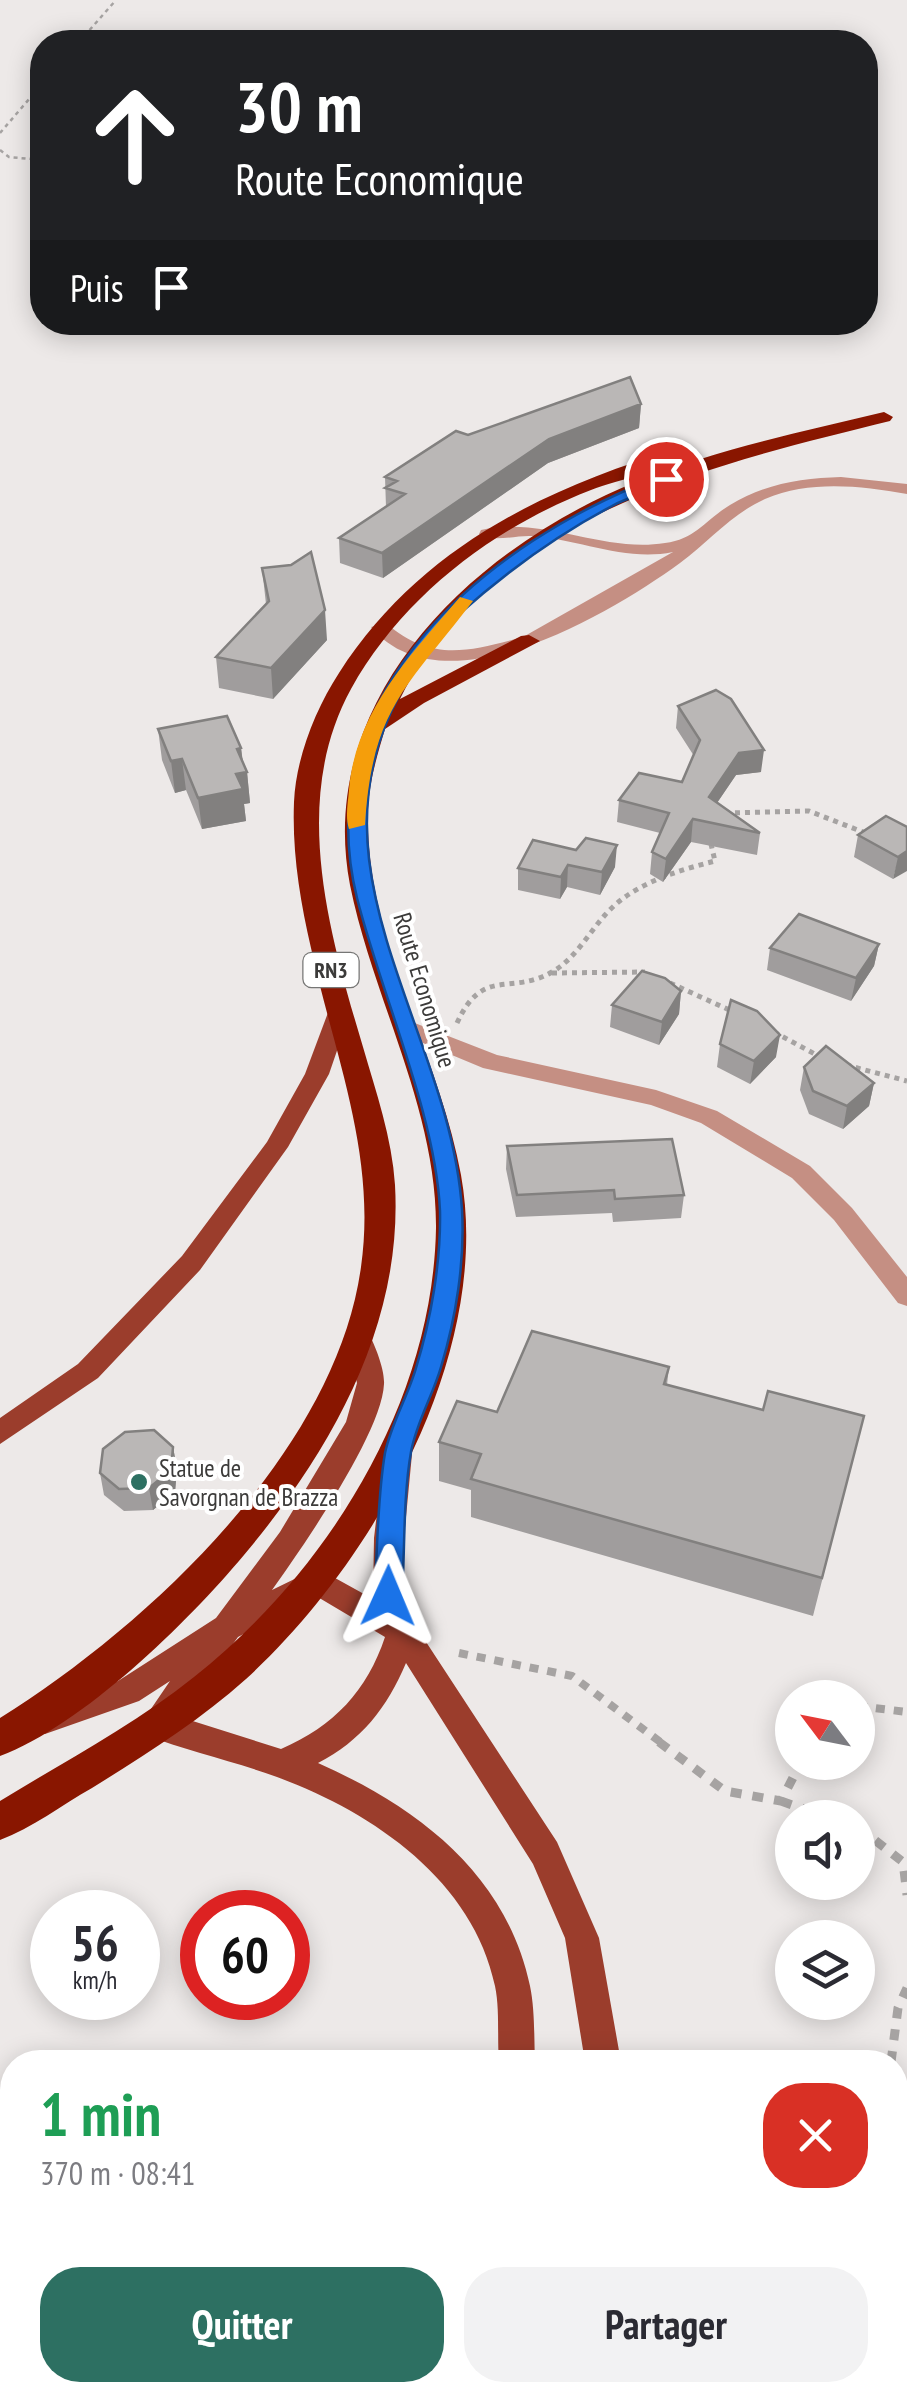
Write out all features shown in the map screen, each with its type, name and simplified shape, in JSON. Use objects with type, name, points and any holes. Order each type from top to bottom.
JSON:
[{"type":"highway","name":"Route Economique","points":[[0,1822],[156,1725],[231,1670],[317,1581],[398,1450],[430,1366],[449,1268],[451,1211],[444,1159],[407,1028],[372,926],[355,842],[359,775],[373,728],[418,655],[450,614],[554,532],[611,500],[666,479],[895,415]]},
{"type":"highway","name":"Route Economique","points":[[12,1732],[102,1670],[162,1618],[223,1556],[300,1452],[359,1339],[376,1259],[380,1184],[366,1106],[340,1010],[307,856],[307,788],[325,718],[350,669],[380,627],[436,573],[488,534],[579,488],[691,450],[895,415]]},
{"type":"highway","points":[[373,728],[416,698],[529,641]]},
{"type":"main road","points":[[0,1433],[88,1372],[192,1263],[276,1147],[317,1074],[340,1010]]},
{"type":"main road","points":[[359,1339],[371,1383],[359,1424],[290,1542],[156,1725],[286,1762],[333,1781],[402,1824],[437,1852],[486,1914],[505,1965],[519,2026],[518,2050]]},
{"type":"main road","points":[[286,1762],[319,1750],[352,1726],[374,1701],[392,1666],[395,1625],[389,1538],[398,1450]]},
{"type":"main road","points":[[12,1732],[71,1715],[128,1690],[231,1624],[317,1581],[395,1625],[545,1853],[582,1938],[601,2050]]},
{"type":"street","points":[[380,627],[401,647],[418,655],[452,658],[529,641],[625,588],[701,539],[735,509],[791,485],[872,482],[907,489]]},
{"type":"street","points":[[488,534],[527,529],[554,532],[598,546],[647,552],[701,539]]},
{"type":"street","points":[[598,546],[620,564],[625,588]]},
{"type":"street","points":[[407,1028],[467,1052],[656,1098],[709,1117],[802,1172],[842,1214],[907,1296]]},
{"type":"path","points":[[90,30],[116,0]]},
{"type":"path","points":[[0,134],[30,98]]},
{"type":"path","points":[[0,150],[9,157],[30,159]]},
{"type":"path","points":[[713,825],[724,813],[808,811],[865,832],[876,842]]},
{"type":"path","points":[[551,973],[620,900],[687,868],[714,862],[711,835]]},
{"type":"path","points":[[467,1052],[456,1022],[464,1002],[484,984],[551,973],[645,972],[742,1016]]},
{"type":"path","points":[[770,1030],[832,1062],[907,1081]]},
{"type":"path","points":[[395,1625],[470,1658],[572,1676],[725,1791],[776,1800]]},
{"type":"path","points":[[875,1708],[907,1712]]},
{"type":"path","points":[[875,1837],[903,1862],[907,1895]]},
{"type":"path","points":[[893,2050],[898,2008],[907,1988]]},
{"type":"building","points":[[630,377],[641,404],[549,439],[382,553],[339,538],[405,494],[385,488],[397,481],[385,477],[456,431],[468,435]]},
{"type":"building","points":[[311,552],[325,610],[271,668],[216,657],[269,601],[262,568],[291,565]]},
{"type":"building","points":[[716,690],[731,699],[764,750],[739,753],[709,797],[760,833],[693,819],[666,859],[652,852],[669,813],[619,800],[639,773],[682,782],[700,740],[678,706]]},
{"type":"building","points":[[227,716],[247,772],[236,774],[243,789],[198,798],[182,759],[171,761],[158,729]]},
{"type":"building","points":[[886,816],[907,827],[907,851],[898,857],[858,835]]},
{"type":"building","points":[[586,838],[617,845],[602,872],[568,865],[561,877],[518,868],[533,840],[576,850]]},
{"type":"building","points":[[799,914],[879,944],[856,978],[770,948]]},
{"type":"building","points":[[642,971],[665,978],[681,991],[662,1022],[612,1005]]},
{"type":"building","points":[[731,1000],[757,1011],[780,1035],[754,1061],[720,1044]]},
{"type":"building","points":[[826,1046],[874,1083],[847,1106],[813,1091],[804,1067]]},
{"type":"building","points":[[672,1139],[684,1195],[615,1199],[614,1190],[517,1195],[507,1146]]},
{"type":"building","points":[[532,1331],[669,1367],[664,1384],[763,1410],[768,1391],[864,1416],[822,1578],[471,1479],[481,1454],[439,1442],[457,1401],[497,1412]]},
{"type":"building","points":[[154,1430],[173,1447],[171,1470],[149,1488],[119,1489],[100,1473],[103,1449],[125,1432]]},
{"type":"slow traffic","points":[[356,825],[359,775],[373,728],[404,672],[465,601]]},
{"type":"place","name":"Statue de Savorgnan de Brazza","points":[[139,1482]]},
{"type":"route","points":[[388,1596],[398,1450],[430,1366],[449,1268],[451,1211],[444,1159],[366,898],[355,842],[359,775],[373,728],[404,672],[450,614],[514,559],[554,532],[611,500],[666,479]]}]
